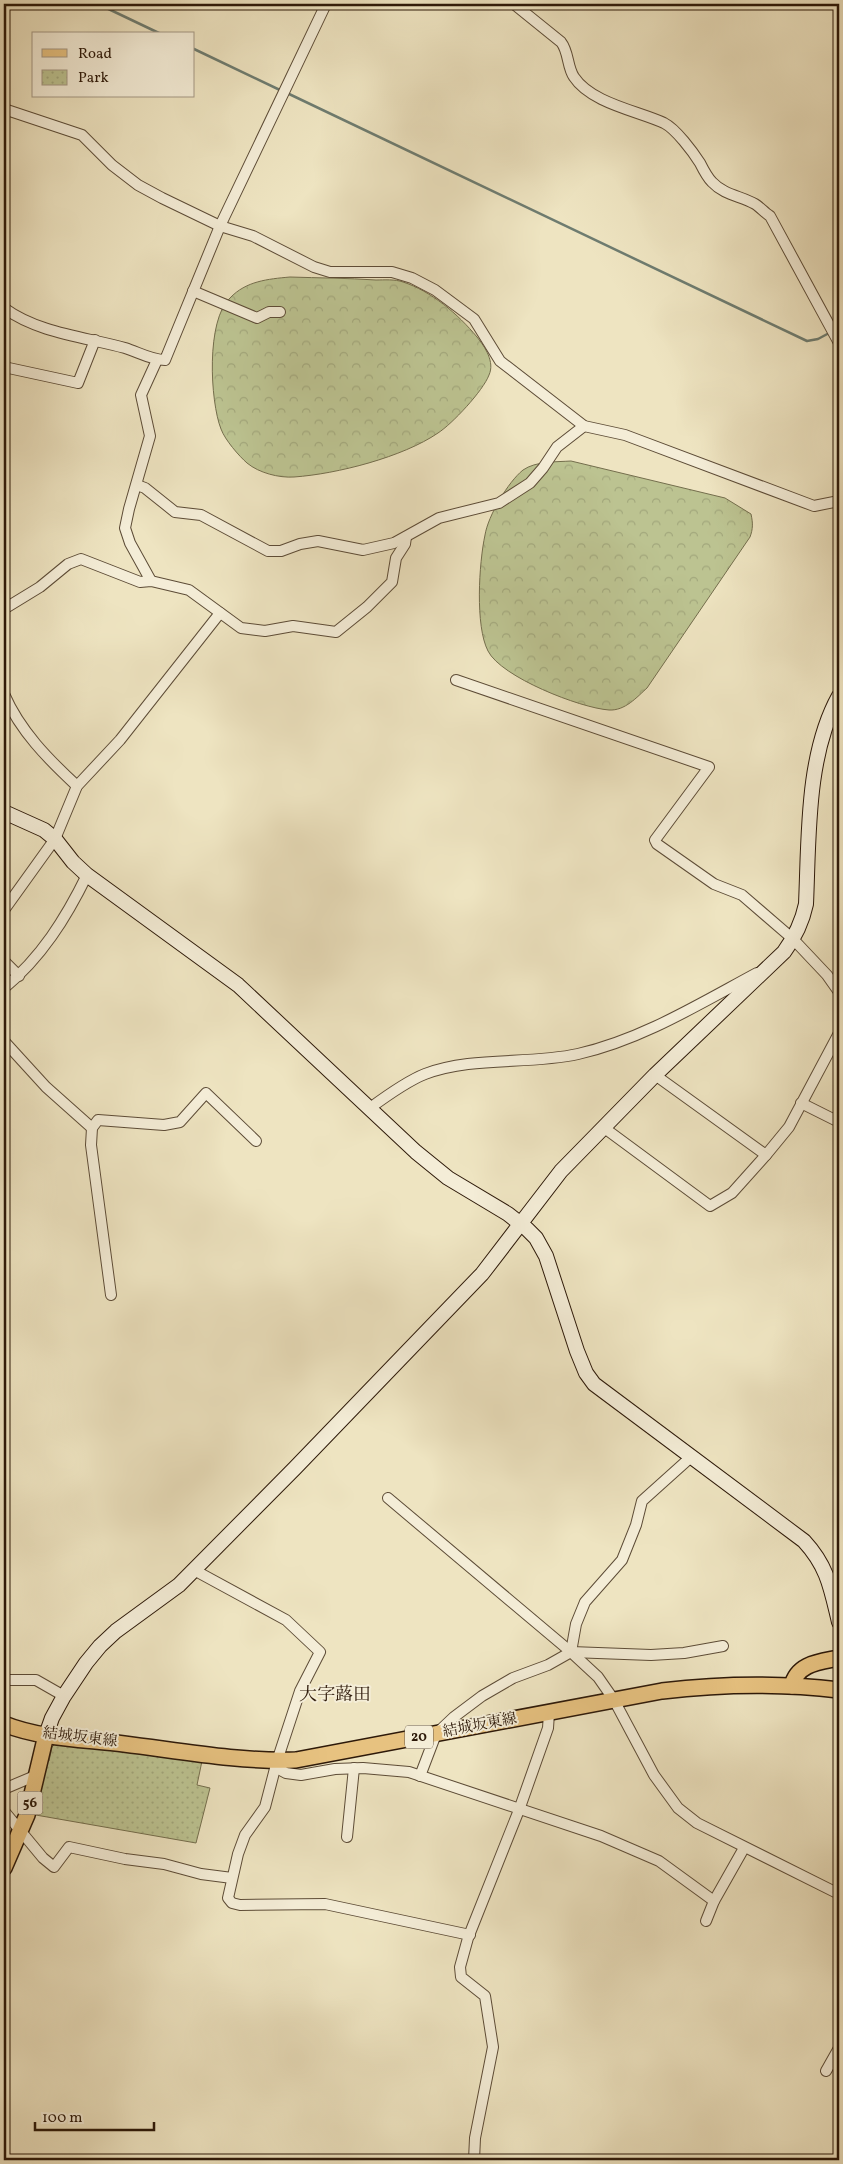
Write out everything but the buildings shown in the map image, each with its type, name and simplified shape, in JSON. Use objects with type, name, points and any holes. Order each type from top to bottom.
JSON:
[{"type":"main road","points":[[792,1686],[796,1675],[807,1666],[839,1658]]},
{"type":"main road","name":"結城坂東線","points":[[4,1724],[46,1735],[276,1764],[662,1691],[708,1686],[792,1686],[839,1690]]},
{"type":"main road","name":"56","points":[[4,1868],[21,1831],[38,1775],[46,1735]]},
{"type":"street","points":[[4,308],[12,314],[47,329],[94,340],[157,360],[165,360],[220,226],[326,4]]},
{"type":"street","points":[[514,4],[561,42],[565,47],[573,77],[585,88],[628,110],[666,124],[676,132],[698,160],[711,182],[729,194],[755,204],[770,216],[839,343]]},
{"type":"street","points":[[4,109],[82,135],[112,165],[138,185],[220,226],[247,233],[293,258],[325,270],[392,272],[412,278],[435,290],[474,319],[500,361],[584,426],[625,435],[814,506],[839,501]]},
{"type":"street","points":[[193,291],[257,318],[269,312],[280,312]]},
{"type":"street","points":[[4,367],[78,383],[94,340]]},
{"type":"street","points":[[151,581],[130,543],[125,528],[128,509],[150,436],[141,395],[157,360]]},
{"type":"street","points":[[137,484],[145,488],[175,512],[201,515],[270,551],[281,551],[300,544],[318,541],[363,550],[394,543],[439,518],[499,503],[522,490],[543,468],[561,442],[584,426]]},
{"type":"street","points":[[4,609],[40,587],[68,564],[77,560],[85,560],[140,582],[151,581],[189,590],[241,628],[265,631],[293,626],[336,632],[392,582],[396,558],[406,537]]},
{"type":"street","points":[[4,910],[55,839],[77,786],[120,740],[220,613]]},
{"type":"street","points":[[456,680],[709,768],[655,840],[660,847],[714,884],[742,895],[793,939],[827,975],[839,992]]},
{"type":"street","points":[[4,694],[10,708],[41,752],[77,786]]},
{"type":"street","points":[[46,1735],[52,1718],[64,1696],[100,1646],[179,1585],[194,1570],[482,1274],[561,1171],[655,1075],[769,967],[793,939],[803,917],[806,904],[815,772],[826,728],[839,696]]},
{"type":"street","points":[[4,812],[44,830],[55,839],[73,862],[87,875],[238,985],[416,1152],[448,1178],[522,1223],[536,1238],[546,1256],[577,1352],[586,1373],[594,1384],[804,1541],[817,1554],[826,1572],[839,1622]]},
{"type":"street","points":[[4,988],[19,976],[48,942],[70,910],[87,875]]},
{"type":"street","points":[[4,961],[19,976]]},
{"type":"street","points":[[370,1108],[424,1074],[472,1064],[536,1060],[570,1055],[605,1046],[669,1019],[769,967]]},
{"type":"street","points":[[603,1127],[710,1206],[732,1193],[788,1127],[839,1034]]},
{"type":"street","points":[[4,1041],[46,1087],[92,1128]]},
{"type":"street","points":[[655,1075],[766,1155]]},
{"type":"street","points":[[111,1295],[92,1145],[92,1128],[98,1120],[164,1125],[180,1122],[206,1093],[256,1141]]},
{"type":"street","points":[[801,1103],[839,1122]]},
{"type":"street","points":[[571,1652],[576,1624],[585,1602],[622,1560],[636,1525],[642,1501],[691,1457]]},
{"type":"street","points":[[388,1498],[571,1652],[598,1677],[614,1700],[654,1775],[678,1808],[697,1822],[744,1848],[839,1894]]},
{"type":"street","points":[[194,1570],[286,1620],[320,1652],[300,1691],[276,1764],[265,1807],[245,1835],[228,1898],[232,1903],[240,1906],[325,1904],[470,1935]]},
{"type":"street","points":[[420,1776],[436,1734],[448,1722],[482,1696],[513,1678],[548,1665],[571,1652],[651,1656],[684,1653],[723,1646]]},
{"type":"street","points":[[4,1680],[36,1680],[64,1696]]},
{"type":"street","points":[[474,2160],[475,2138],[493,2048],[485,1996],[461,1977],[460,1967],[470,1935],[519,1810],[548,1728],[549,1713]]},
{"type":"street","points":[[276,1764],[286,1773],[301,1775],[354,1768],[409,1772],[601,1836],[659,1861],[714,1901]]},
{"type":"street","points":[[346,1837],[354,1768]]},
{"type":"street","points":[[4,1789],[38,1775]]},
{"type":"street","points":[[4,1810],[43,1858],[54,1867],[69,1847],[125,1859],[164,1864],[201,1874],[232,1878]]},
{"type":"street","points":[[706,1921],[714,1901],[744,1848]]},
{"type":"street","points":[[826,2071],[839,2048]]},
{"type":"green space","points":[[290,277],[393,280],[424,291],[453,312],[470,328],[483,345],[491,365],[486,382],[466,407],[444,429],[407,450],[369,463],[311,475],[294,477],[276,476],[257,470],[236,452],[221,429],[217,416],[214,400],[212,361],[217,324],[222,309],[236,292],[250,284]]},
{"type":"green space","points":[[571,461],[725,498],[751,514],[752,517],[750,537],[647,688],[630,703],[615,710],[580,704],[543,690],[508,671],[488,651],[481,626],[479,594],[481,561],[487,527],[494,509],[505,491],[523,470],[540,463]]},
{"type":"green space","points":[[55,1744],[202,1761],[197,1785],[210,1788],[196,1843],[30,1814],[45,1761],[49,1761],[52,1747]]},
{"type":"waterway","points":[[98,4],[157,32]]},
{"type":"waterway","points":[[195,49],[282,91]]},
{"type":"waterway","points":[[287,93],[807,341],[818,339],[831,332]]},
{"type":"waterway","points":[[4,2148],[11,2160]]},
{"type":"waterway","points":[[477,2160],[492,2160]]},
{"type":"district","name":"大字蕗田","points":[[335,1695]]}]
